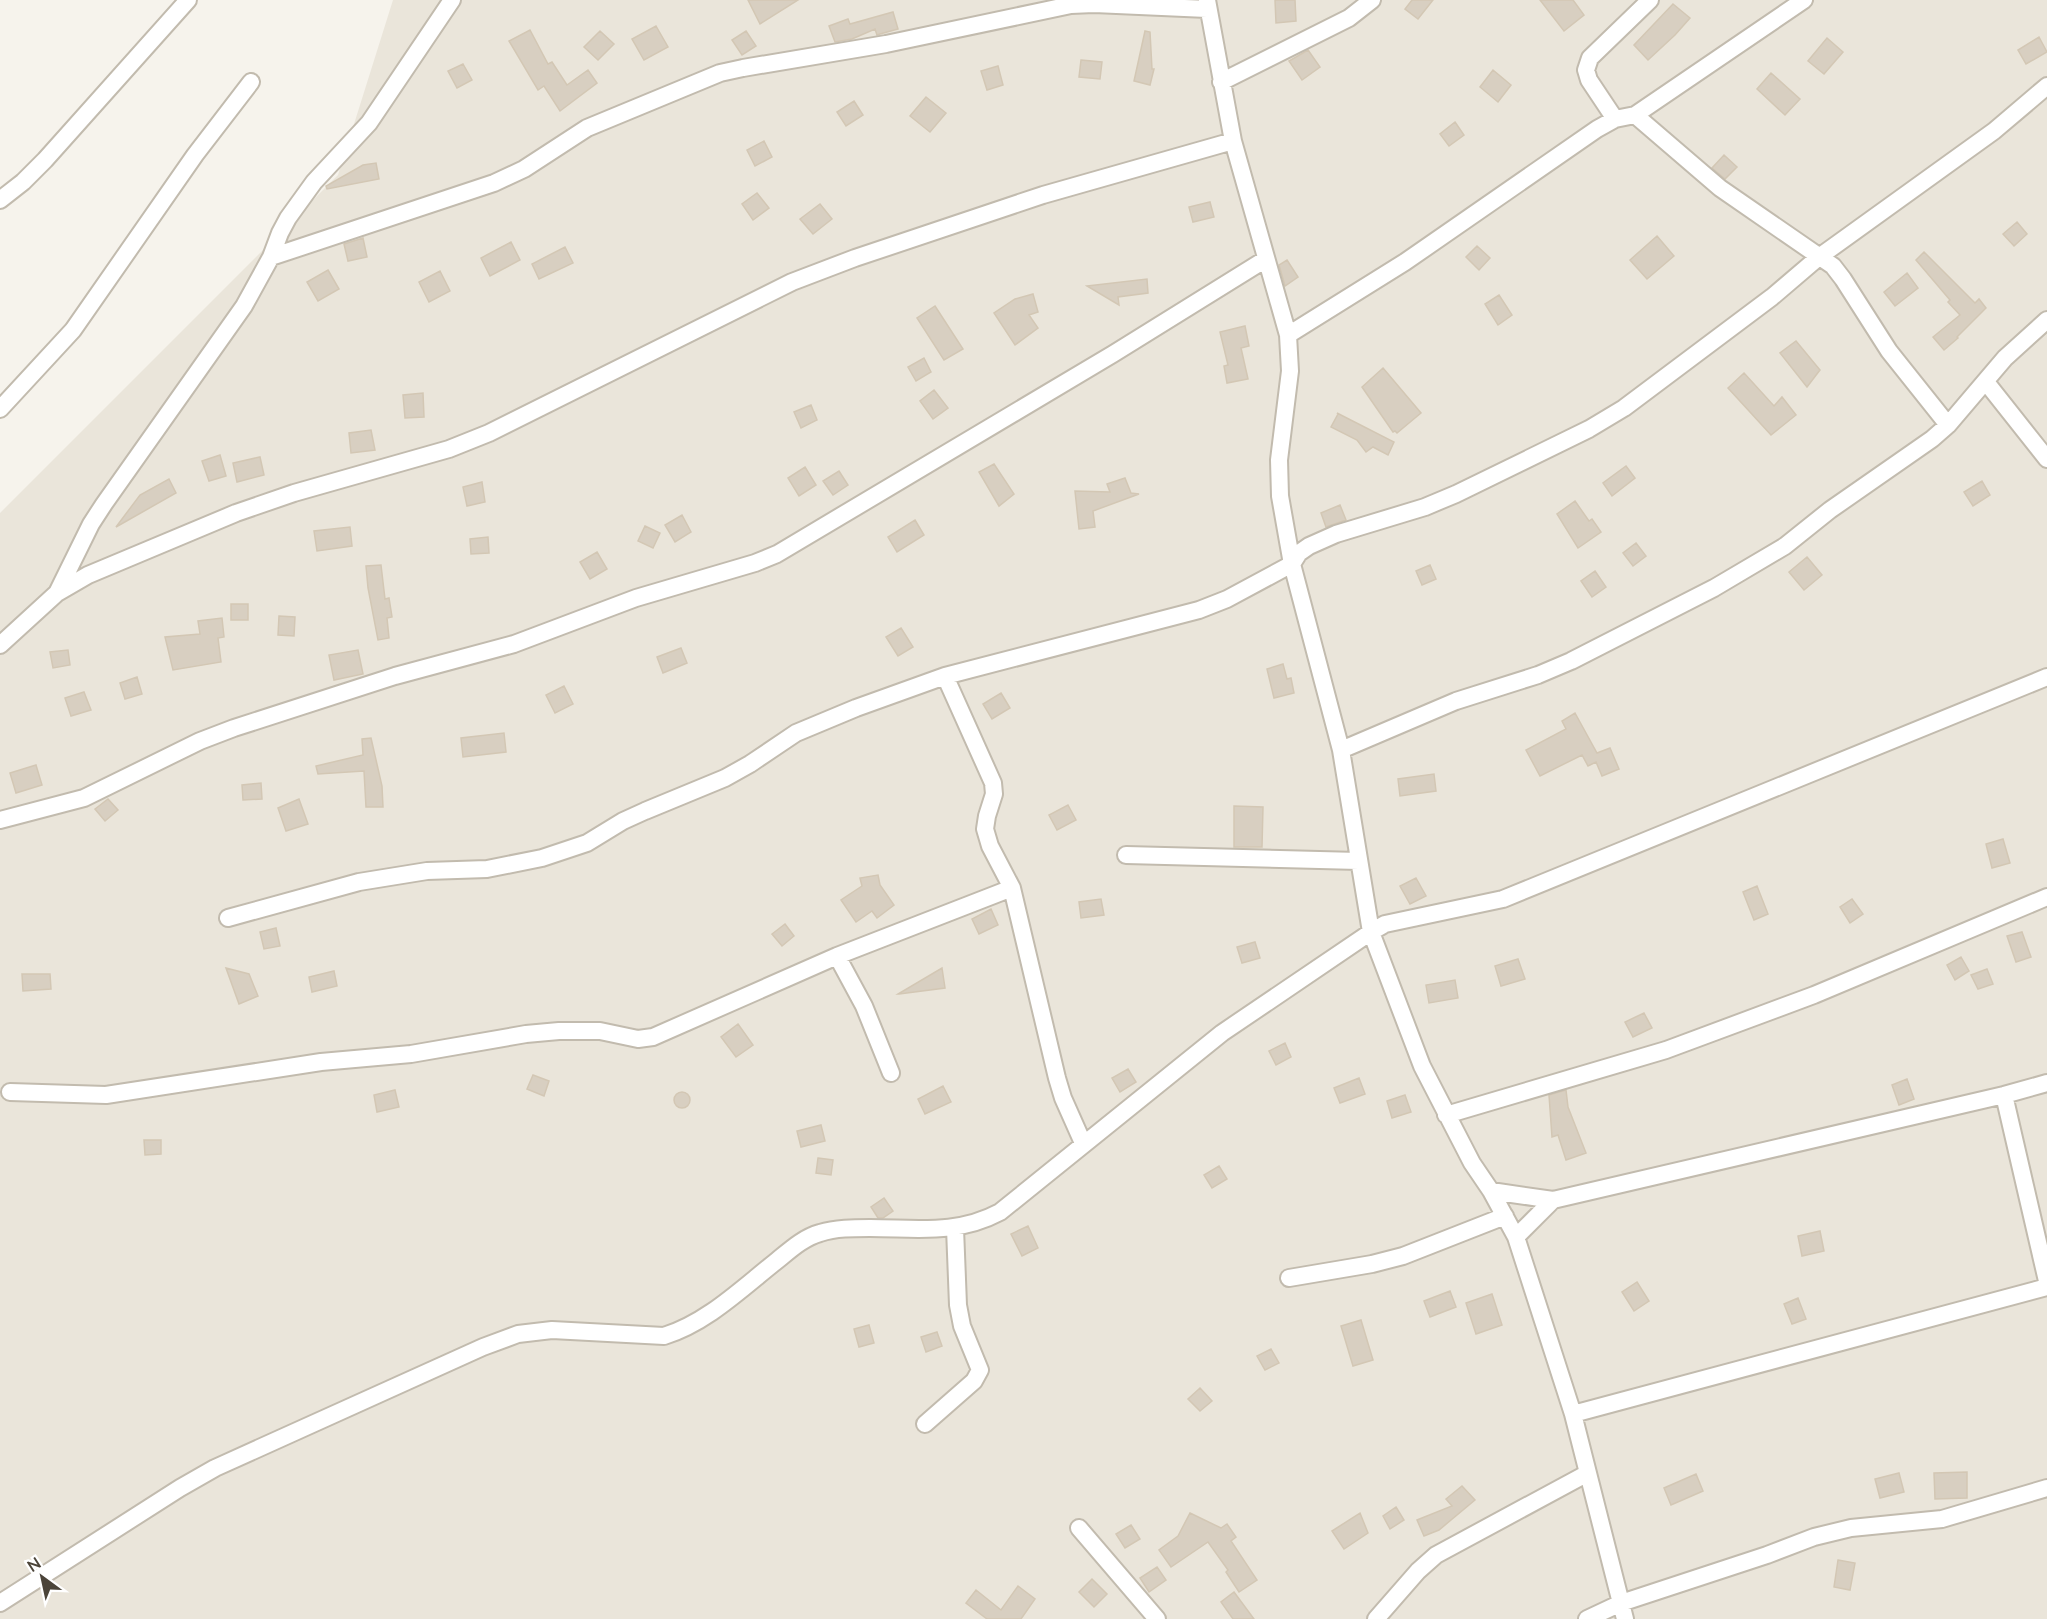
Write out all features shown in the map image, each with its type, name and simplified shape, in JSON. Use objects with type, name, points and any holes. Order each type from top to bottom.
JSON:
[{"type":"street","points":[[0,200],[23,182],[45,160],[189,0]]},
{"type":"street","points":[[57,592],[91,524],[104,504],[243,306],[271,257],[280,233],[295,209],[314,182],[369,123],[452,0]]},
{"type":"street","points":[[1221,82],[1349,18],[1372,0]]},
{"type":"street","points":[[1615,119],[1589,80],[1586,70],[1590,58],[1650,0]]},
{"type":"street","points":[[1288,335],[1405,262],[1597,129],[1615,119],[1635,115],[1804,0]]},
{"type":"street","points":[[271,257],[494,183],[524,169],[587,128],[720,73],[886,44],[1071,5],[1207,4],[1233,141],[1288,335],[1290,371],[1279,460],[1280,496],[1292,564],[1341,750],[1371,932],[1422,1066],[1472,1163],[1491,1191],[1516,1237],[1573,1414],[1623,1611]]},
{"type":"street","points":[[0,409],[73,330],[195,155],[250,82]]},
{"type":"street","points":[[228,918],[359,882],[427,871],[487,869],[525,862],[586,843],[623,821],[725,778],[796,733],[855,708],[945,676],[1199,610],[1227,599],[1292,564],[1299,553],[1309,546],[1336,534],[1425,507],[1589,429],[1624,408],[1772,297],[1820,257],[1994,131],[2047,86]]},
{"type":"street","points":[[1635,115],[1720,188],[1833,266],[1889,351],[1948,425]]},
{"type":"street","points":[[0,645],[57,592],[88,576],[236,513],[294,493],[449,448],[489,434],[792,282],[855,258],[1043,195],[1233,141]]},
{"type":"street","points":[[0,820],[84,798],[200,741],[234,728],[395,676],[514,644],[636,598],[755,563],[777,554],[1113,354],[1266,259]]},
{"type":"street","points":[[1341,750],[1456,701],[1538,675],[1571,661],[1714,588],[1785,546],[1848,496],[1932,439],[1948,425],[2005,358],[2047,320]]},
{"type":"street","points":[[1986,382],[2047,459]]},
{"type":"street","points":[[945,676],[993,783],[994,794],[985,829],[990,846],[1012,888],[1057,1078],[1063,1098],[1083,1143]]},
{"type":"street","points":[[0,1603],[215,1468],[483,1347],[518,1335],[552,1330],[664,1336],[680,1331],[719,1308],[802,1241],[819,1233],[843,1228],[955,1228],[983,1221],[1000,1212],[1222,1033],[1385,924],[1503,899],[2047,677]]},
{"type":"street","points":[[1126,855],[1359,861]]},
{"type":"street","points":[[10,1092],[106,1095],[321,1062],[411,1054],[526,1034],[559,1031],[600,1031],[638,1039],[653,1037],[837,956],[1012,888]]},
{"type":"street","points":[[1446,1115],[1666,1050],[1814,995],[2047,897]]},
{"type":"street","points":[[837,956],[864,1006],[891,1073]]},
{"type":"street","points":[[1491,1191],[1553,1200],[2047,1083]]},
{"type":"street","points":[[2004,1095],[2047,1281]]},
{"type":"street","points":[[1516,1237],[1553,1200]]},
{"type":"street","points":[[1289,1278],[1372,1264],[1403,1256],[1505,1216]]},
{"type":"street","points":[[925,1424],[974,1381],[980,1370],[962,1326],[958,1305],[955,1228]]},
{"type":"street","points":[[1573,1414],[2047,1287]]},
{"type":"street","points":[[1376,1619],[1418,1571],[1436,1556],[1588,1473]]},
{"type":"street","points":[[1587,1619],[1623,1611],[1814,1537],[1851,1528],[1942,1519],[2047,1488]]},
{"type":"street","points":[[1079,1528],[1157,1619]]},
{"type":"shaded area","points":[[393,0],[2047,0],[2047,1619],[0,1619],[0,513],[338,175]]},
{"type":"building","points":[[748,0],[798,0],[760,24]]},
{"type":"building","points":[[1275,0],[1295,0],[1296,21],[1276,23]]},
{"type":"building","points":[[1412,0],[1433,0],[1418,19],[1405,9]]},
{"type":"building","points":[[1540,0],[1573,0],[1584,15],[1564,31]]},
{"type":"building","points":[[1673,4],[1690,18],[1648,60],[1634,45]]},
{"type":"building","points":[[893,12],[898,29],[877,35],[875,29],[852,39],[835,42],[829,26],[848,19],[850,24]]},
{"type":"building","points":[[656,26],[668,47],[644,60],[632,39]]},
{"type":"building","points":[[530,30],[548,64],[552,62],[567,85],[588,70],[597,83],[560,111],[544,86],[538,90],[509,41]]},
{"type":"building","points":[[600,31],[614,44],[598,60],[584,47]]},
{"type":"building","points":[[746,31],[756,46],[742,55],[732,40]]},
{"type":"building","points":[[1145,31],[1150,32],[1152,69],[1154,69],[1150,85],[1134,81]]},
{"type":"building","points":[[2039,37],[2047,52],[2026,64],[2018,50]]},
{"type":"building","points":[[1827,38],[1843,52],[1824,74],[1808,61]]},
{"type":"building","points":[[1308,50],[1320,67],[1302,80],[1289,61]]},
{"type":"building","points":[[1081,60],[1102,62],[1100,79],[1079,77]]},
{"type":"building","points":[[463,64],[472,80],[457,88],[448,71]]},
{"type":"building","points":[[998,66],[1003,85],[987,90],[981,71]]},
{"type":"building","points":[[1493,70],[1511,85],[1498,102],[1480,87]]},
{"type":"building","points":[[1771,73],[1800,99],[1785,115],[1757,89]]},
{"type":"building","points":[[926,97],[946,113],[930,132],[910,116]]},
{"type":"building","points":[[854,101],[863,115],[846,126],[837,112]]},
{"type":"building","points":[[1455,122],[1464,135],[1449,146],[1440,134]]},
{"type":"building","points":[[764,141],[772,157],[755,166],[747,150]]},
{"type":"building","points":[[1724,155],[1737,167],[1725,179],[1712,168]]},
{"type":"building","points":[[376,163],[379,179],[327,189],[326,186],[363,165]]},
{"type":"building","points":[[757,193],[769,208],[753,220],[742,204]]},
{"type":"building","points":[[1210,202],[1214,217],[1193,222],[1189,207]]},
{"type":"building","points":[[820,204],[832,219],[813,234],[800,219]]},
{"type":"building","points":[[2017,222],[2027,234],[2014,246],[2003,234]]},
{"type":"building","points":[[1657,236],[1674,256],[1647,279],[1630,260]]},
{"type":"building","points":[[363,238],[367,257],[348,261],[344,244]]},
{"type":"building","points":[[511,242],[520,260],[490,276],[481,258]]},
{"type":"building","points":[[1477,246],[1490,258],[1479,270],[1466,257]]},
{"type":"building","points":[[565,247],[573,263],[539,279],[532,264]]},
{"type":"building","points":[[1924,252],[1975,303],[1979,299],[1986,308],[1944,350],[1933,337],[1960,315],[1916,260]]},
{"type":"building","points":[[1287,260],[1298,277],[1285,286],[1279,265]]},
{"type":"building","points":[[328,270],[339,289],[318,301],[307,282]]},
{"type":"building","points":[[440,271],[450,291],[429,302],[419,282]]},
{"type":"building","points":[[1907,273],[1918,288],[1895,306],[1884,292]]},
{"type":"building","points":[[1147,279],[1148,293],[1118,297],[1119,305],[1087,286]]},
{"type":"building","points":[[1033,294],[1038,312],[1029,315],[1038,328],[1015,345],[994,313],[1015,299]]},
{"type":"building","points":[[1499,295],[1512,315],[1498,325],[1485,304]]},
{"type":"building","points":[[935,306],[963,349],[944,360],[917,318]]},
{"type":"building","points":[[1245,326],[1249,346],[1241,348],[1248,379],[1227,383],[1224,366],[1228,365],[1220,332]]},
{"type":"building","points":[[1796,341],[1820,370],[1807,387],[1780,353]]},
{"type":"building","points":[[924,358],[931,372],[916,381],[908,367]]},
{"type":"building","points":[[1383,368],[1421,413],[1397,433],[1393,432],[1362,387]]},
{"type":"building","points":[[1744,373],[1774,406],[1782,397],[1796,415],[1771,435],[1728,388]]},
{"type":"building","points":[[934,390],[948,408],[933,419],[920,401]]},
{"type":"building","points":[[423,393],[424,417],[405,418],[403,395]]},
{"type":"building","points":[[811,405],[817,420],[801,428],[794,412]]},
{"type":"building","points":[[1337,413],[1394,442],[1388,455],[1373,447],[1366,452],[1357,440],[1331,427]]},
{"type":"building","points":[[371,430],[375,450],[351,453],[349,433]]},
{"type":"building","points":[[220,455],[226,476],[209,481],[202,461]]},
{"type":"building","points":[[260,457],[264,475],[237,482],[233,463]]},
{"type":"building","points":[[994,464],[1014,494],[999,506],[979,472]]},
{"type":"building","points":[[1626,466],[1635,478],[1612,496],[1603,483]]},
{"type":"building","points":[[805,467],[816,485],[799,496],[788,478]]},
{"type":"building","points":[[839,471],[848,485],[833,495],[823,481]]},
{"type":"building","points":[[1125,478],[1131,493],[1139,494],[1093,511],[1095,527],[1079,529],[1075,491],[1110,492],[1107,484]]},
{"type":"building","points":[[169,479],[176,493],[116,527],[140,495]]},
{"type":"building","points":[[1982,481],[1990,495],[1973,506],[1964,492]]},
{"type":"building","points":[[482,482],[485,502],[467,506],[463,487]]},
{"type":"building","points":[[1575,501],[1589,521],[1592,519],[1601,532],[1578,548],[1557,514]]},
{"type":"building","points":[[1340,505],[1346,520],[1326,527],[1321,513]]},
{"type":"building","points":[[682,515],[691,532],[675,542],[665,525]]},
{"type":"building","points":[[915,520],[924,535],[897,552],[888,537]]},
{"type":"building","points":[[645,526],[660,533],[653,548],[638,541]]},
{"type":"building","points":[[350,527],[352,546],[317,551],[314,531]]},
{"type":"building","points":[[488,537],[489,553],[471,554],[470,539]]},
{"type":"building","points":[[1636,543],[1646,556],[1633,566],[1623,553]]},
{"type":"building","points":[[597,552],[607,569],[590,579],[580,562]]},
{"type":"building","points":[[1807,557],[1822,575],[1804,590],[1789,572]]},
{"type":"building","points":[[381,565],[385,599],[389,598],[392,617],[387,618],[389,638],[378,640],[366,566]]},
{"type":"building","points":[[1430,565],[1436,579],[1422,585],[1416,571]]},
{"type":"building","points":[[1595,571],[1606,587],[1592,597],[1581,581]]},
{"type":"building","points":[[231,604],[248,604],[248,620],[231,620]]},
{"type":"building","points":[[279,616],[295,617],[294,636],[278,635]]},
{"type":"building","points":[[222,618],[224,637],[218,638],[221,662],[173,670],[165,637],[200,634],[198,621]]},
{"type":"building","points":[[901,628],[913,647],[898,656],[886,637]]},
{"type":"building","points":[[681,648],[687,663],[663,673],[657,657]]},
{"type":"building","points":[[68,650],[70,665],[53,668],[50,652]]},
{"type":"building","points":[[358,650],[363,674],[334,680],[329,655]]},
{"type":"building","points":[[1283,664],[1287,679],[1291,678],[1294,693],[1274,698],[1267,669]]},
{"type":"building","points":[[137,677],[142,694],[125,699],[120,683]]},
{"type":"building","points":[[564,686],[573,704],[555,713],[546,695]]},
{"type":"building","points":[[84,692],[91,710],[71,716],[65,698]]},
{"type":"building","points":[[1001,693],[1010,708],[992,719],[983,704]]},
{"type":"building","points":[[1575,713],[1597,753],[1610,748],[1619,769],[1602,776],[1596,762],[1588,766],[1582,755],[1540,776],[1526,750],[1566,729],[1562,721]]},
{"type":"building","points":[[504,733],[506,752],[463,757],[461,738]]},
{"type":"building","points":[[371,738],[382,786],[383,807],[366,807],[364,771],[318,774],[316,766],[363,755],[362,739]]},
{"type":"building","points":[[36,765],[42,785],[16,793],[10,773]]},
{"type":"building","points":[[1434,774],[1436,791],[1400,796],[1398,779]]},
{"type":"building","points":[[261,783],[262,799],[243,800],[242,785]]},
{"type":"building","points":[[108,799],[118,810],[105,821],[95,809]]},
{"type":"building","points":[[299,799],[308,824],[286,831],[278,808]]},
{"type":"building","points":[[1068,805],[1076,820],[1057,830],[1049,815]]},
{"type":"building","points":[[1234,806],[1263,807],[1262,847],[1234,847]]},
{"type":"building","points":[[2003,839],[2010,863],[1992,868],[1986,844]]},
{"type":"building","points":[[878,875],[880,885],[894,905],[877,918],[872,911],[856,922],[841,900],[862,886],[860,878]]},
{"type":"building","points":[[1416,878],[1426,896],[1410,904],[1400,886]]},
{"type":"building","points":[[1757,886],[1768,914],[1754,920],[1743,892]]},
{"type":"building","points":[[1101,899],[1104,915],[1081,918],[1079,902]]},
{"type":"building","points":[[1852,899],[1863,914],[1850,923],[1840,907]]},
{"type":"building","points":[[991,909],[998,925],[979,934],[972,919]]},
{"type":"building","points":[[785,924],[794,936],[782,946],[772,934]]},
{"type":"building","points":[[276,928],[280,946],[264,949],[260,932]]},
{"type":"building","points":[[2022,932],[2031,957],[2016,962],[2007,936]]},
{"type":"building","points":[[1255,942],[1260,958],[1242,963],[1237,947]]},
{"type":"building","points":[[1961,957],[1969,971],[1955,980],[1947,965]]},
{"type":"building","points":[[1518,959],[1525,979],[1501,986],[1495,966]]},
{"type":"building","points":[[226,968],[249,974],[258,996],[239,1004]]},
{"type":"building","points":[[942,968],[945,988],[898,994]]},
{"type":"building","points":[[1987,969],[1993,984],[1978,989],[1971,975]]},
{"type":"building","points":[[334,971],[337,986],[312,992],[309,977]]},
{"type":"building","points":[[22,974],[50,974],[51,989],[23,991]]},
{"type":"building","points":[[1455,980],[1458,998],[1429,1003],[1426,985]]},
{"type":"building","points":[[1644,1013],[1652,1028],[1633,1037],[1625,1022]]},
{"type":"building","points":[[738,1024],[753,1045],[736,1057],[721,1037]]},
{"type":"building","points":[[1285,1043],[1291,1057],[1276,1065],[1269,1051]]},
{"type":"building","points":[[1128,1069],[1136,1082],[1120,1092],[1112,1078]]},
{"type":"building","points":[[533,1075],[549,1081],[544,1096],[527,1089]]},
{"type":"building","points":[[1359,1078],[1365,1094],[1340,1103],[1334,1088]]},
{"type":"building","points":[[1907,1079],[1914,1099],[1899,1105],[1892,1085]]},
{"type":"building","points":[[943,1086],[951,1102],[925,1114],[918,1099]]},
{"type":"building","points":[[395,1090],[399,1107],[377,1112],[374,1095]]},
{"type":"building","points":[[1566,1090],[1568,1107],[1586,1153],[1566,1160],[1558,1135],[1552,1137],[1549,1095]]},
{"type":"building","points":[[682,1092],[688,1094],[690,1100],[688,1106],[682,1108],[676,1106],[674,1100],[676,1094]]},
{"type":"building","points":[[1405,1095],[1411,1112],[1392,1118],[1387,1101]]},
{"type":"building","points":[[821,1125],[825,1141],[801,1147],[797,1131]]},
{"type":"building","points":[[144,1140],[161,1140],[161,1154],[145,1155]]},
{"type":"building","points":[[818,1158],[833,1160],[831,1175],[816,1173]]},
{"type":"building","points":[[1219,1166],[1227,1179],[1212,1188],[1204,1175]]},
{"type":"building","points":[[884,1198],[893,1211],[883,1218],[878,1218],[871,1207]]},
{"type":"building","points":[[1028,1226],[1038,1248],[1022,1256],[1011,1234]]},
{"type":"building","points":[[1820,1231],[1824,1251],[1802,1256],[1798,1236]]},
{"type":"building","points":[[1637,1282],[1649,1301],[1634,1311],[1622,1292]]},
{"type":"building","points":[[1450,1291],[1456,1307],[1430,1317],[1424,1301]]},
{"type":"building","points":[[1492,1294],[1502,1325],[1476,1334],[1466,1303]]},
{"type":"building","points":[[1798,1298],[1806,1319],[1792,1324],[1784,1304]]},
{"type":"building","points":[[1361,1320],[1373,1360],[1353,1366],[1341,1326]]},
{"type":"building","points":[[869,1325],[874,1343],[859,1347],[854,1329]]},
{"type":"building","points":[[937,1332],[942,1346],[926,1352],[921,1337]]},
{"type":"building","points":[[1271,1349],[1279,1363],[1265,1370],[1257,1356]]},
{"type":"building","points":[[1200,1388],[1212,1401],[1200,1411],[1188,1399]]},
{"type":"building","points":[[1967,1472],[1967,1498],[1935,1499],[1934,1473]]},
{"type":"building","points":[[1899,1473],[1904,1492],[1880,1498],[1875,1479]]},
{"type":"building","points":[[1696,1474],[1703,1491],[1671,1505],[1664,1488]]},
{"type":"building","points":[[1462,1486],[1475,1500],[1439,1530],[1424,1536],[1417,1520],[1452,1506],[1446,1499]]},
{"type":"building","points":[[1396,1507],[1404,1520],[1390,1529],[1383,1516]]},
{"type":"building","points":[[1190,1513],[1221,1528],[1227,1524],[1236,1537],[1231,1541],[1257,1580],[1239,1592],[1226,1572],[1228,1570],[1208,1542],[1171,1567],[1159,1550],[1178,1536]]},
{"type":"building","points":[[1360,1513],[1368,1533],[1344,1549],[1332,1531]]},
{"type":"building","points":[[1131,1525],[1140,1539],[1125,1548],[1116,1534]]},
{"type":"building","points":[[1838,1560],[1855,1563],[1850,1590],[1834,1587]]},
{"type":"building","points":[[1157,1567],[1166,1580],[1149,1592],[1140,1578]]},
{"type":"building","points":[[1092,1579],[1107,1594],[1094,1607],[1079,1592]]},
{"type":"building","points":[[1018,1586],[1035,1599],[1021,1619],[987,1619],[966,1603],[976,1590],[1001,1610]]},
{"type":"building","points":[[1234,1592],[1254,1619],[1233,1619],[1221,1602]]}]
